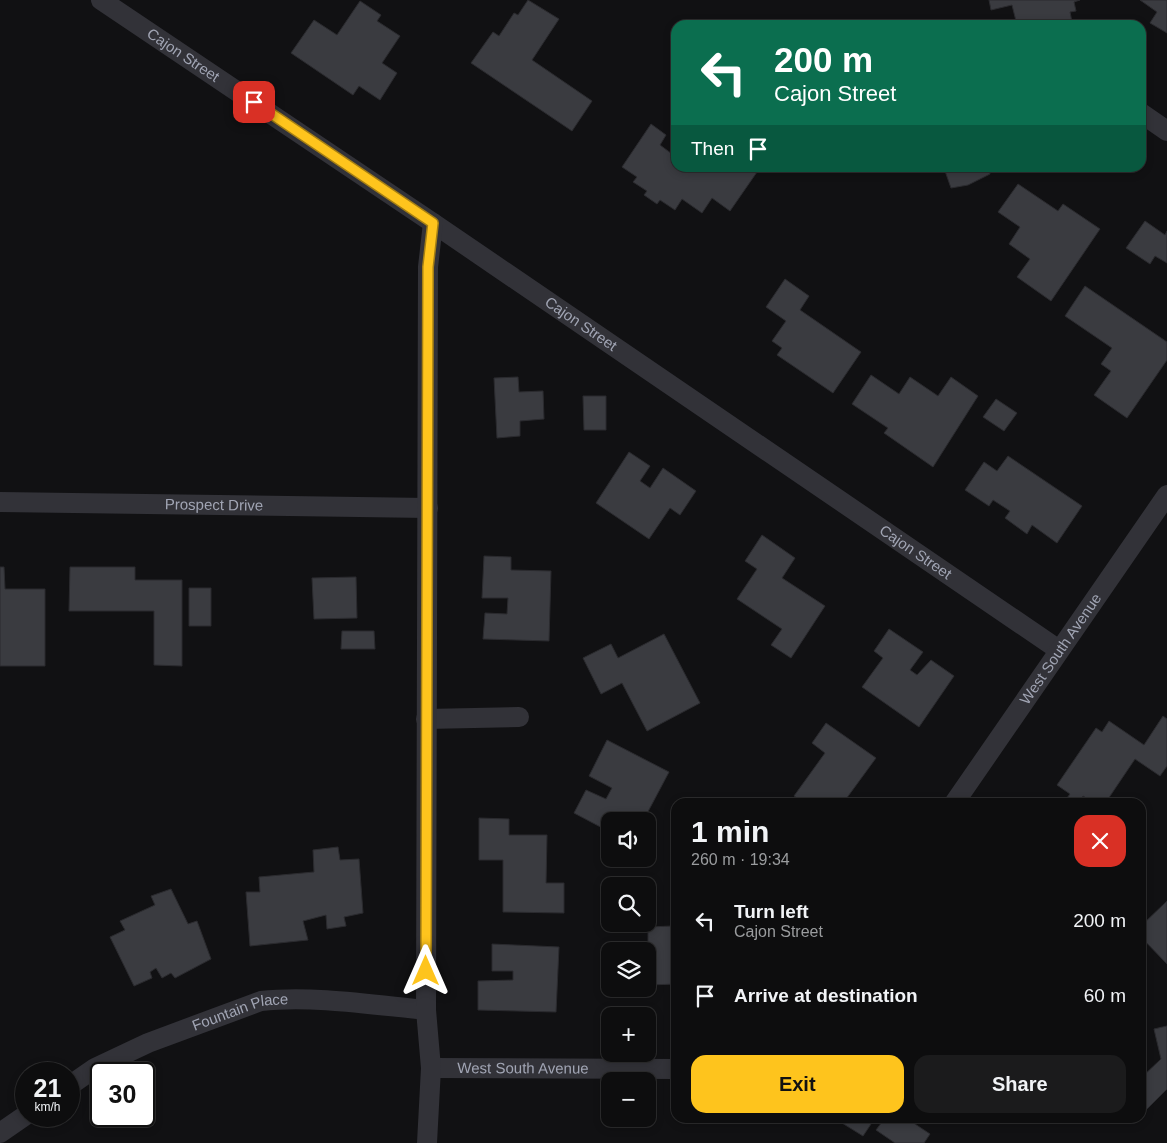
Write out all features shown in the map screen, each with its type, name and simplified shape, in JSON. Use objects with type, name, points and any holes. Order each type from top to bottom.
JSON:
[{"type":"street","name":"Cajon Street","points":[[106,1],[1060,650]]},
{"type":"street","points":[[1146,116],[1167,130]]},
{"type":"street","points":[[427,1143],[431,1068],[426,1010],[428,267],[433,223]]},
{"type":"street","name":"West South Avenue","points":[[958,798],[1167,495]]},
{"type":"street","name":"Prospect Drive","points":[[0,502],[428,508]]},
{"type":"street","points":[[426,719],[519,717]]},
{"type":"street","name":"Fountain Place","points":[[80,1078],[95,1068],[148,1043],[261,1001],[277,999],[426,1010]]},
{"type":"street","name":"West South Avenue","points":[[431,1068],[671,1069]]},
{"type":"street","points":[[0,1133],[15,1123]]},
{"type":"building","points":[[528,0],[559,19],[532,60],[592,101],[572,131],[471,63],[493,32],[499,36],[514,13],[518,15]]},
{"type":"building","points":[[989,0],[1080,0],[1074,2],[1076,11],[1070,12],[1072,20],[1016,20],[1012,5],[991,10]]},
{"type":"building","points":[[1140,0],[1167,0],[1167,33],[1150,23],[1157,12]]},
{"type":"building","points":[[360,1],[381,15],[377,21],[400,36],[382,63],[397,73],[380,100],[359,86],[353,95],[291,53],[314,20],[337,35]]},
{"type":"building","points":[[651,124],[666,135],[660,145],[671,153],[671,172],[757,172],[730,211],[712,198],[702,213],[682,199],[675,210],[660,200],[657,204],[644,195],[647,191],[633,182],[637,177],[622,167]]},
{"type":"building","points":[[945,172],[990,172],[990,174],[968,185],[951,188]]},
{"type":"building","points":[[1018,184],[1058,211],[1063,204],[1100,229],[1051,301],[1017,277],[1030,259],[1009,244],[1020,227],[998,212]]},
{"type":"building","points":[[1145,221],[1165,235],[1167,231],[1167,263],[1155,256],[1150,264],[1126,248]]},
{"type":"building","points":[[785,279],[809,296],[800,310],[861,352],[833,393],[777,355],[782,348],[772,341],[786,321],[766,307]]},
{"type":"building","points":[[1085,286],[1167,342],[1167,360],[1127,418],[1094,395],[1111,371],[1101,364],[1112,348],[1065,316]]},
{"type":"building","points":[[871,375],[899,394],[910,377],[938,396],[951,377],[978,396],[933,467],[884,433],[888,428],[852,404]]},
{"type":"building","points":[[518,377],[519,392],[543,391],[544,419],[520,421],[520,436],[497,438],[494,378]]},
{"type":"building","points":[[583,396],[606,396],[606,430],[584,430]]},
{"type":"building","points":[[996,399],[1017,413],[1004,431],[983,417]]},
{"type":"building","points":[[629,452],[650,466],[640,481],[650,488],[663,468],[696,491],[680,515],[670,508],[649,539],[596,503]]},
{"type":"building","points":[[1008,456],[1082,506],[1057,543],[1032,525],[1027,534],[1005,518],[1010,511],[993,500],[989,506],[965,490],[984,462],[997,471]]},
{"type":"building","points":[[762,535],[795,558],[782,578],[825,606],[791,658],[771,645],[782,629],[737,599],[757,569],[745,561]]},
{"type":"building","points":[[484,556],[511,557],[511,570],[551,571],[549,641],[483,639],[485,613],[507,614],[508,598],[482,598]]},
{"type":"building","points":[[0,567],[4,567],[5,589],[45,589],[45,666],[0,666]]},
{"type":"building","points":[[70,567],[135,567],[135,580],[182,580],[182,666],[154,665],[154,611],[69,611]]},
{"type":"building","points":[[356,577],[357,618],[314,619],[312,578]]},
{"type":"building","points":[[189,588],[211,588],[211,626],[189,626]]},
{"type":"building","points":[[889,629],[923,652],[910,670],[917,675],[931,660],[954,676],[919,727],[862,687],[883,658],[874,651]]},
{"type":"building","points":[[342,631],[374,631],[375,649],[341,649]]},
{"type":"building","points":[[664,634],[700,703],[647,731],[622,683],[601,694],[583,658],[611,644],[618,658]]},
{"type":"building","points":[[1163,716],[1167,719],[1167,766],[1160,776],[1135,759],[1109,798],[1086,798],[1083,796],[1082,798],[1067,798],[1070,794],[1057,785],[1096,728],[1102,732],[1109,721],[1144,745]]},
{"type":"building","points":[[826,723],[876,758],[847,798],[797,798],[794,796],[825,753],[812,743]]},
{"type":"building","points":[[607,740],[669,772],[648,812],[601,812],[601,827],[574,813],[586,790],[606,799],[612,788],[589,776]]},
{"type":"building","points":[[479,818],[509,819],[509,835],[547,835],[546,883],[564,883],[564,913],[503,912],[503,860],[479,860]]},
{"type":"building","points":[[338,847],[340,860],[359,859],[363,913],[344,917],[346,926],[327,929],[326,915],[303,921],[308,940],[250,946],[246,892],[260,892],[259,877],[314,872],[313,850]]},
{"type":"building","points":[[171,889],[188,924],[197,921],[211,959],[175,978],[171,973],[162,978],[156,968],[150,972],[152,978],[134,986],[110,937],[125,930],[120,921],[155,905],[151,896]]},
{"type":"building","points":[[1167,901],[1167,964],[1146,942],[1146,921]]},
{"type":"building","points":[[671,926],[671,984],[656,985],[656,942],[648,942],[648,932],[656,932],[656,927]]},
{"type":"building","points":[[492,944],[559,947],[556,1012],[478,1010],[478,981],[513,980],[513,971],[492,971]]},
{"type":"building","points":[[1167,1026],[1167,1089],[1146,1110],[1146,1073],[1161,1059],[1154,1029]]},
{"type":"building","points":[[842,1123],[872,1123],[863,1136]]},
{"type":"building","points":[[881,1123],[914,1123],[930,1134],[924,1143],[895,1143],[876,1130]]},
{"type":"route","points":[[254,102],[433,223],[428,267],[426,971]]}]
